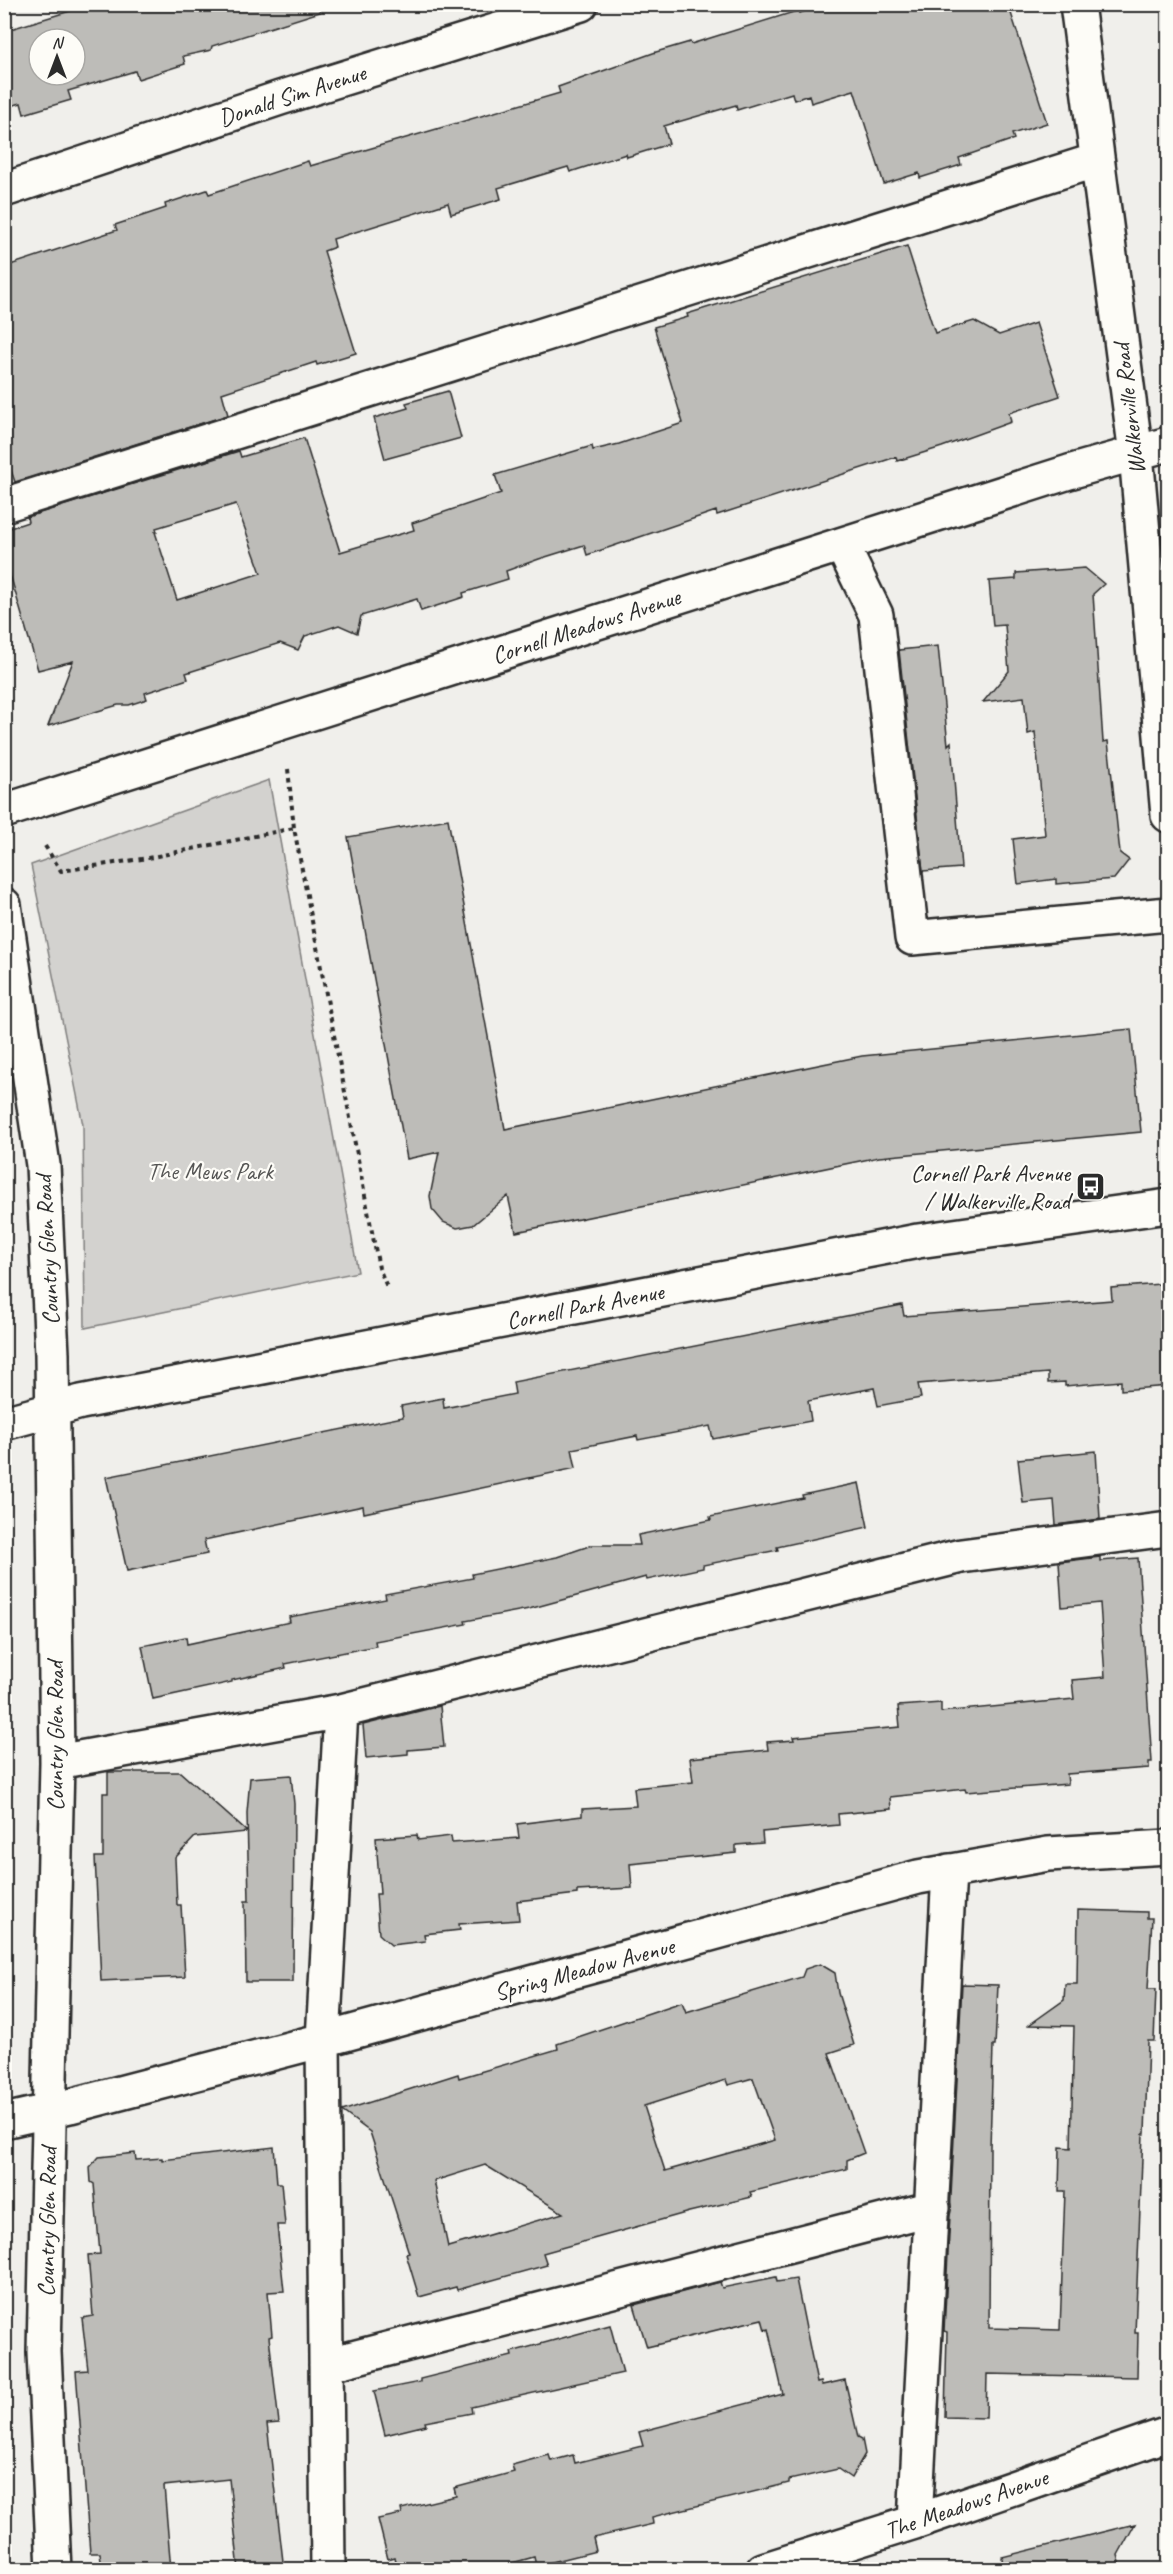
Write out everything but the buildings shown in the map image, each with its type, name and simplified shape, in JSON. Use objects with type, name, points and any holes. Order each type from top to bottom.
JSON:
[{"type":"street","name":"Donald Sim Avenue","points":[[4,190],[280,98],[581,4]]},
{"type":"street","name":"Walkerville Road","points":[[1077,4],[1136,454],[1168,815]]},
{"type":"street","points":[[4,505],[1097,160]]},
{"type":"street","name":"Cornell Meadows Avenue","points":[[4,811],[1069,472],[1168,444]]},
{"type":"street","points":[[842,545],[876,615],[912,938],[1168,914]]},
{"type":"street","name":"Country Glen Road","points":[[4,905],[43,1165],[52,1408],[57,1762],[44,2352],[54,2570]]},
{"type":"street","name":"Cornell Park Avenue","points":[[4,1423],[52,1408],[918,1241],[1168,1206]]},
{"type":"street","points":[[57,1762],[341,1711],[961,1556],[1168,1529]]},
{"type":"street","points":[[328,2570],[323,2040],[341,1711]]},
{"type":"street","name":"Spring Meadow Avenue","points":[[4,2121],[323,2040],[918,1877],[1048,1854],[1168,1847]]},
{"type":"street","points":[[915,2522],[949,1871]]},
{"type":"street","points":[[326,2365],[933,2208]]},
{"type":"street","name":"The Meadows Avenue","points":[[763,2570],[915,2522],[1168,2434]]},
{"type":"path","points":[[288,769],[294,828],[380,1268],[387,1287]]},
{"type":"path","points":[[45,846],[61,871],[148,858],[294,828]]},
{"type":"green space","name":"The Mews Park","points":[[269,780],[358,1272],[85,1328],[83,1125],[31,865]]},
{"type":"place","name":"Cornell Park Avenue / Walkerville Road","points":[[1091,1187]]}]
